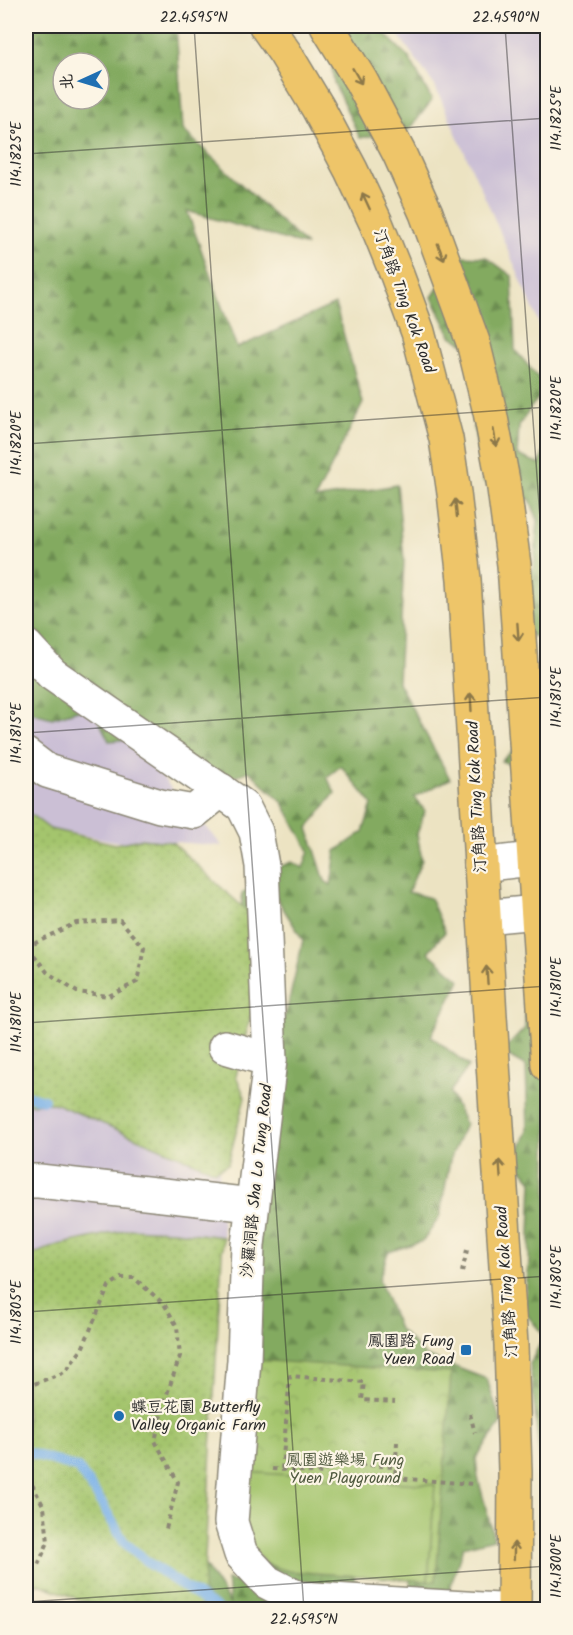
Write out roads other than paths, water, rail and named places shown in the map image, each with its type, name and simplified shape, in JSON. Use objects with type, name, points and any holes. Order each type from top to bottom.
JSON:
[{"type":"main road","name":"汀角路 Ting Kok Road","points":[[266,26],[285,52],[318,108],[376,223],[418,332],[446,439],[464,579],[512,1367],[515,1472],[514,1610]]},
{"type":"main road","points":[[327,26],[361,81],[399,153],[426,213],[473,342],[495,435],[514,565],[540,858],[548,1065]]},
{"type":"street","name":"沙羅洞路 Sha Lo Tung Road","points":[[26,646],[52,674],[243,806],[256,832],[262,866],[270,1060],[248,1245],[244,1360],[231,1522],[241,1554],[267,1582],[298,1598],[499,1610]]},
{"type":"street","points":[[26,755],[47,771],[160,806],[194,812],[222,790]]},
{"type":"street","points":[[481,865],[540,858]]},
{"type":"street","points":[[484,917],[542,911]]},
{"type":"street","points":[[225,1047],[270,1060]]},
{"type":"street","points":[[26,1181],[252,1205]]},
{"type":"waterway","points":[[26,1095],[44,1100]]},
{"type":"waterway","points":[[26,1453],[78,1468],[124,1542],[150,1564],[219,1610]]},
{"type":"place","name":"鳳園路 Fung Yuen Road","points":[[466,1350]]},
{"type":"place","name":"蝶豆花園 Butterfly Valley Organic Farm","points":[[119,1416]]},
{"type":"park label","name":"鳳園遊樂場 Fung Yuen Playground","points":[[345,1469]]}]
